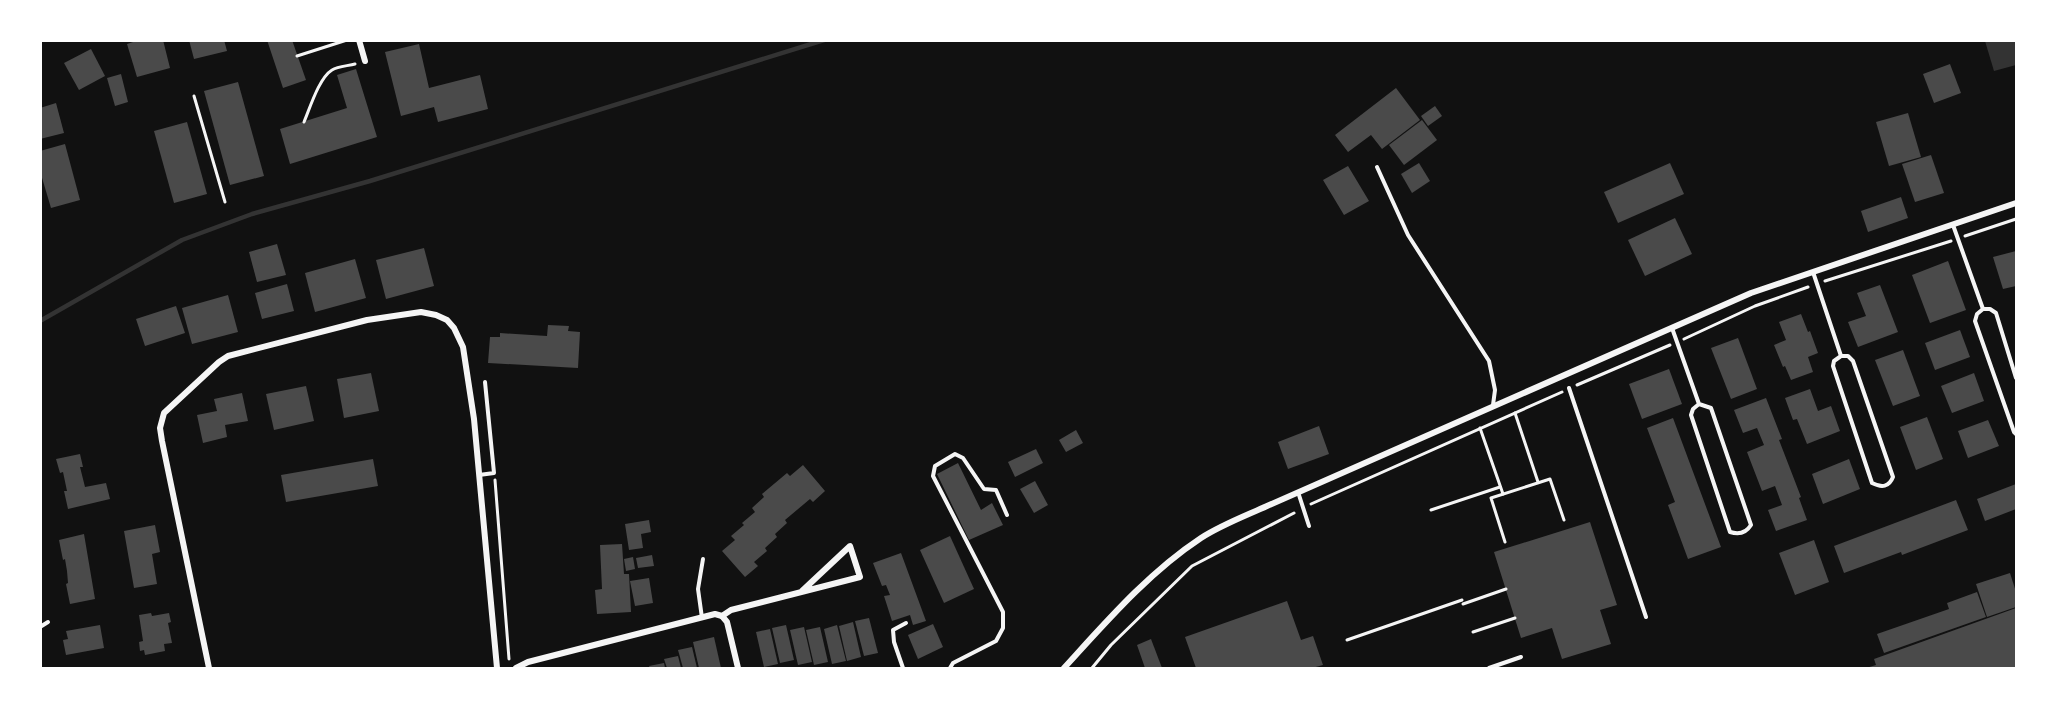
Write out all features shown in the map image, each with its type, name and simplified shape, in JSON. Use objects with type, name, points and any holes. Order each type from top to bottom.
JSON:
[{"type":"street","points":[[359,40],[365,61]]},
{"type":"street","points":[[1064,669],[1111,615],[1141,586],[1187,549],[1202,538],[1298,491],[1751,293],[2016,203]]},
{"type":"street","points":[[209,669],[160,428],[164,413],[219,362],[239,352],[367,320],[422,312],[447,320],[454,328],[463,347],[474,419],[497,669]]},
{"type":"street","points":[[722,616],[731,610],[860,577],[850,546],[802,591]]},
{"type":"street","points":[[516,668],[528,662],[716,614],[722,616],[727,622],[738,669]]},
{"type":"lane","points":[[1377,167],[1408,235],[1489,361],[1495,390],[1493,405]]},
{"type":"lane","points":[[1953,225],[1983,309]]},
{"type":"lane","points":[[1812,273],[1841,356]]},
{"type":"lane","points":[[2016,378],[1996,313],[1990,309],[1983,309],[1977,314],[1975,321],[2016,434]]},
{"type":"lane","points":[[1671,327],[1699,404]]},
{"type":"lane","points":[[1841,356],[1848,356],[1853,361],[1893,477],[1891,482],[1885,486],[1872,483],[1833,366],[1834,361],[1841,356]]},
{"type":"lane","points":[[479,476],[494,473],[485,382]]},
{"type":"lane","points":[[1569,388],[1646,617]]},
{"type":"lane","points":[[1699,404],[1712,408],[1751,525],[1742,533],[1730,532],[1691,414],[1699,404]]},
{"type":"lane","points":[[950,669],[953,663],[996,641],[1003,628],[1003,612],[933,476],[935,466],[955,454],[963,458],[984,489],[996,490],[1007,515]]},
{"type":"lane","points":[[1298,491],[1309,525]]},
{"type":"lane","points":[[702,618],[698,589],[703,559]]},
{"type":"lane","points":[[40,627],[48,622]]},
{"type":"lane","points":[[903,669],[894,642],[893,630],[906,623]]},
{"type":"lane","points":[[1489,669],[1521,657]]},
{"type":"path","points":[[297,56],[347,40]]},
{"type":"path","points":[[304,122],[328,73],[365,61]]},
{"type":"path","points":[[194,96],[225,202]]},
{"type":"path","points":[[1092,669],[1111,645],[1192,566],[1304,508],[1755,306],[1817,283],[2016,219]]},
{"type":"path","points":[[1515,413],[1538,483]]},
{"type":"path","points":[[1480,428],[1503,494]]},
{"type":"path","points":[[494,473],[508,653],[516,668]]},
{"type":"path","points":[[1505,542],[1491,498],[1550,478],[1564,520]]},
{"type":"path","points":[[1431,510],[1500,487]]},
{"type":"path","points":[[1347,640],[1506,589]]},
{"type":"path","points":[[1473,633],[1515,618]]},
{"type":"shaded area","points":[[1985,41],[2016,41],[2016,65],[1994,71]]},
{"type":"building","points":[[139,40],[163,40],[170,68],[137,77],[127,44]]},
{"type":"building","points":[[189,40],[224,40],[227,51],[194,59]]},
{"type":"building","points":[[267,40],[292,40],[306,80],[283,88]]},
{"type":"building","points":[[419,44],[429,88],[480,75],[488,109],[438,122],[434,107],[401,116],[385,52]]},
{"type":"building","points":[[91,49],[105,76],[79,90],[64,63]]},
{"type":"building","points":[[1950,64],[1961,93],[1934,103],[1923,74]]},
{"type":"building","points":[[356,69],[377,137],[290,164],[280,129],[347,108],[337,75]]},
{"type":"building","points":[[121,74],[128,102],[115,106],[107,78]]},
{"type":"building","points":[[238,82],[264,176],[230,185],[204,91]]},
{"type":"building","points":[[1396,88],[1420,120],[1382,149],[1371,135],[1348,152],[1335,135]]},
{"type":"building","points":[[56,103],[64,133],[40,139],[40,108]]},
{"type":"building","points":[[1435,106],[1442,116],[1428,126],[1421,116]]},
{"type":"building","points":[[1908,113],[1921,157],[1889,166],[1876,122]]},
{"type":"building","points":[[1422,120],[1437,140],[1404,165],[1389,145]]},
{"type":"building","points":[[187,122],[207,194],[174,203],[154,131]]},
{"type":"building","points":[[65,144],[80,200],[51,208],[40,171],[40,151]]},
{"type":"building","points":[[1931,155],[1944,193],[1915,202],[1902,164]]},
{"type":"building","points":[[1419,163],[1430,181],[1412,193],[1401,174]]},
{"type":"building","points":[[1670,163],[1684,194],[1618,223],[1604,192]]},
{"type":"building","points":[[1348,166],[1369,201],[1344,215],[1323,180]]},
{"type":"building","points":[[1901,197],[1908,218],[1868,232],[1861,211]]},
{"type":"building","points":[[1675,218],[1692,254],[1645,276],[1628,240]]},
{"type":"building","points":[[277,244],[286,275],[257,282],[249,252]]},
{"type":"building","points":[[424,248],[434,286],[386,299],[376,260]]},
{"type":"building","points":[[2016,251],[2016,286],[2003,289],[1993,257]]},
{"type":"building","points":[[355,259],[366,298],[315,312],[305,273]]},
{"type":"building","points":[[1948,261],[1966,310],[1930,323],[1912,275]]},
{"type":"building","points":[[287,284],[294,311],[262,319],[255,293]]},
{"type":"building","points":[[1880,285],[1898,332],[1858,347],[1848,322],[1866,316],[1857,293]]},
{"type":"building","points":[[228,295],[238,332],[192,344],[182,308]]},
{"type":"building","points":[[176,306],[185,333],[145,346],[136,319]]},
{"type":"building","points":[[1801,314],[1818,353],[1808,357],[1813,372],[1791,380],[1774,345],[1786,340],[1779,322]]},
{"type":"building","points":[[548,325],[569,326],[568,331],[580,332],[578,368],[488,363],[490,337],[500,337],[500,333],[547,336]]},
{"type":"building","points":[[1960,330],[1970,357],[1935,370],[1925,343]]},
{"type":"building","points":[[1738,338],[1757,389],[1731,399],[1711,348]]},
{"type":"building","points":[[1903,350],[1920,396],[1893,406],[1875,360]]},
{"type":"building","points":[[1669,369],[1682,404],[1642,419],[1629,384]]},
{"type":"building","points":[[371,373],[379,411],[344,418],[337,379]]},
{"type":"building","points":[[1974,373],[1984,401],[1952,413],[1941,386]]},
{"type":"building","points":[[306,386],[314,421],[274,430],[266,394]]},
{"type":"building","points":[[1810,389],[1818,411],[1831,406],[1840,431],[1807,444],[1797,419],[1793,420],[1785,398]]},
{"type":"building","points":[[242,393],[248,421],[225,425],[227,437],[203,443],[197,415],[217,411],[214,399]]},
{"type":"building","points":[[1766,398],[1782,439],[1779,440],[1801,497],[1799,498],[1807,520],[1776,531],[1768,510],[1782,505],[1775,486],[1762,491],[1747,452],[1764,445],[1757,428],[1743,433],[1734,410]]},
{"type":"building","points":[[1927,417],[1943,459],[1916,470],[1900,427]]},
{"type":"building","points":[[1673,418],[1721,547],[1688,559],[1668,505],[1675,502],[1647,428]]},
{"type":"building","points":[[1988,420],[1999,446],[1968,458],[1958,431]]},
{"type":"building","points":[[1319,426],[1329,454],[1288,469],[1278,442]]},
{"type":"building","points":[[1076,430],[1083,443],[1066,452],[1059,440]]},
{"type":"building","points":[[1036,449],[1043,463],[1015,477],[1008,462]]},
{"type":"building","points":[[80,454],[83,467],[80,467],[85,487],[106,483],[110,499],[68,509],[63,472],[60,473],[56,459]]},
{"type":"building","points":[[373,459],[378,486],[286,502],[281,475]]},
{"type":"building","points":[[1849,459],[1860,489],[1823,504],[1812,474]]},
{"type":"building","points":[[958,463],[981,510],[992,503],[1003,525],[969,540],[937,474]]},
{"type":"building","points":[[803,465],[825,491],[813,502],[810,499],[785,520],[787,523],[775,534],[777,537],[765,548],[767,551],[754,562],[758,566],[745,577],[722,551],[735,540],[731,536],[744,525],[742,523],[755,512],[752,508],[764,497],[762,494],[787,473],[790,476]]},
{"type":"building","points":[[1035,481],[1048,505],[1034,513],[1020,489]]},
{"type":"building","points":[[2016,484],[2016,509],[1985,521],[1977,499]]},
{"type":"building","points":[[1956,500],[1968,530],[1902,555],[1901,552],[1844,573],[1834,546]]},
{"type":"building","points":[[649,520],[651,532],[641,534],[643,548],[629,550],[625,524]]},
{"type":"building","points":[[1590,522],[1617,605],[1600,610],[1611,644],[1562,659],[1552,628],[1521,638],[1494,552]]},
{"type":"building","points":[[155,525],[160,552],[152,554],[157,584],[134,588],[124,531]]},
{"type":"building","points":[[84,534],[95,599],[70,604],[65,559],[63,560],[59,540]]},
{"type":"building","points":[[950,536],[974,589],[944,603],[920,550]]},
{"type":"building","points":[[1814,540],[1829,582],[1795,595],[1779,553]]},
{"type":"building","points":[[622,544],[624,574],[629,574],[631,612],[597,614],[595,590],[602,589],[600,545]]},
{"type":"building","points":[[901,553],[926,621],[913,625],[910,615],[892,621],[884,596],[890,595],[886,585],[882,586],[873,563]]},
{"type":"building","points":[[652,555],[654,566],[638,568],[636,558]]},
{"type":"building","points":[[633,557],[635,569],[626,571],[624,559]]},
{"type":"building","points":[[2010,573],[2016,592],[2016,607],[1987,617],[1976,584]]},
{"type":"building","points":[[649,578],[653,603],[635,606],[630,581]]},
{"type":"building","points":[[1977,592],[1986,617],[1884,653],[1877,634],[1949,609],[1947,603]]},
{"type":"building","points":[[1287,601],[1301,640],[1313,636],[1323,665],[1312,668],[1196,668],[1185,637]]},
{"type":"building","points":[[2016,608],[2016,668],[1866,668],[1876,665],[1874,659]]},
{"type":"building","points":[[151,613],[152,616],[169,613],[171,622],[168,623],[172,643],[164,644],[165,651],[145,655],[144,650],[140,651],[139,642],[143,641],[139,615]]},
{"type":"building","points":[[869,618],[878,653],[864,656],[855,621]]},
{"type":"building","points":[[853,622],[861,657],[847,661],[839,626]]},
{"type":"building","points":[[933,624],[943,647],[918,659],[908,635]]},
{"type":"building","points":[[100,625],[104,648],[66,655],[63,640],[68,639],[66,631]]},
{"type":"building","points":[[786,625],[794,660],[780,663],[772,628]]},
{"type":"building","points":[[837,625],[846,661],[832,664],[824,629]]},
{"type":"building","points":[[804,627],[812,662],[798,665],[790,630]]},
{"type":"building","points":[[820,627],[828,662],[814,665],[806,630]]},
{"type":"building","points":[[770,629],[778,664],[764,667],[756,632]]},
{"type":"building","points":[[714,637],[721,668],[699,668],[693,642]]},
{"type":"building","points":[[1151,639],[1162,668],[1145,668],[1137,645]]},
{"type":"building","points":[[692,647],[697,668],[683,668],[678,650]]},
{"type":"building","points":[[678,656],[681,668],[667,668],[664,659]]},
{"type":"building","points":[[664,663],[665,668],[650,668],[649,666]]},
{"type":"waterway","points":[[40,321],[182,240],[252,214],[370,181],[824,40]]}]
